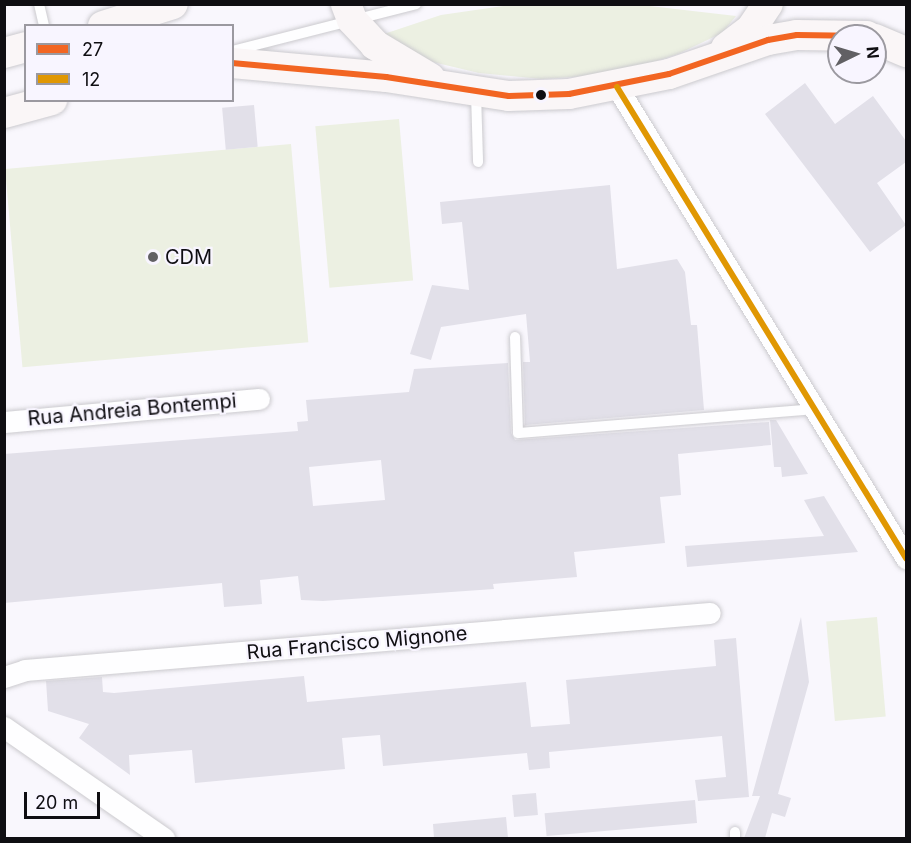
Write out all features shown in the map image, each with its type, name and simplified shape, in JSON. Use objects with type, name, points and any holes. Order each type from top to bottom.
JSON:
[{"type":"main road","points":[[109,24],[173,4]]},
{"type":"main road","points":[[711,58],[751,29],[768,4]]},
{"type":"main road","points":[[349,12],[375,45],[446,87]]},
{"type":"main road","points":[[234,63],[333,71],[476,92],[569,94],[617,87],[669,74],[711,58],[797,35],[890,43]]},
{"type":"main road","points":[[4,53],[24,48]]},
{"type":"main road","points":[[4,113],[45,102]]},
{"type":"street","points":[[617,87],[906,558]]},
{"type":"street","name":"Rua Andreia Bontempi","points":[[4,422],[259,399]]},
{"type":"street","name":"Rua Francisco Mignone","points":[[4,677],[25,670],[710,613]]},
{"type":"street","points":[[4,727],[164,838]]},
{"type":"lane","points":[[39,4],[44,24]]},
{"type":"lane","points":[[234,50],[349,12],[416,4]]},
{"type":"lane","points":[[476,92],[478,162]]},
{"type":"lane","points":[[515,338],[518,433],[814,409]]},
{"type":"shaded area","points":[[516,4],[641,5],[736,16],[722,33],[678,54],[616,74],[542,79],[479,73],[420,59],[378,36],[441,15]]},
{"type":"shaded area","points":[[399,119],[413,280],[329,288],[315,126]]},
{"type":"shaded area","name":"CDM","points":[[291,144],[308,342],[22,367],[5,169]]},
{"type":"shaded area","points":[[877,617],[886,717],[835,721],[826,621]]},
{"type":"building","points":[[805,83],[835,124],[873,96],[906,141],[906,162],[877,183],[906,225],[870,252],[765,114]]},
{"type":"building","points":[[254,105],[258,147],[226,150],[222,108]]},
{"type":"building","points":[[610,185],[617,269],[677,259],[685,272],[691,325],[697,325],[704,410],[525,425],[523,362],[530,362],[526,314],[441,327],[431,360],[410,354],[432,285],[469,290],[462,222],[442,224],[440,202]]},
{"type":"building","points":[[508,363],[511,433],[515,440],[769,422],[771,445],[678,454],[681,495],[660,497],[665,543],[574,552],[577,577],[493,584],[494,589],[323,601],[301,600],[298,576],[260,580],[262,604],[224,607],[222,583],[4,603],[4,454],[298,431],[297,422],[308,421],[306,400],[409,392],[414,369]],"holes":[[[381,460],[385,500],[313,506],[309,467]]]},
{"type":"building","points":[[770,420],[776,420],[808,474],[782,477],[781,467],[774,467]]},
{"type":"building","points":[[824,496],[858,552],[687,567],[685,546],[824,536],[804,500]]},
{"type":"building","points":[[801,617],[809,682],[778,794],[791,798],[785,817],[772,813],[765,838],[744,838],[760,796],[752,796]]},
{"type":"building","points":[[736,638],[749,797],[698,801],[695,780],[726,777],[722,736],[549,752],[550,768],[529,770],[527,753],[383,766],[380,735],[342,738],[345,769],[195,783],[192,750],[129,755],[130,775],[79,738],[89,724],[48,711],[46,681],[102,677],[103,692],[114,693],[304,676],[307,702],[526,682],[531,727],[570,724],[566,680],[716,666],[714,640]]},
{"type":"building","points":[[536,793],[538,815],[514,817],[512,795]]},
{"type":"building","points":[[695,800],[697,823],[547,836],[545,813]]},
{"type":"building","points":[[506,817],[508,838],[434,838],[433,824]]},
{"type":"transit line","name":"27","points":[[234,63],[386,77],[509,96],[569,94],[669,74],[768,40],[797,35],[827,35]]},
{"type":"transit line","name":"12","points":[[617,87],[906,558]]},
{"type":"place","name":"CDM","points":[[153,257]]}]
